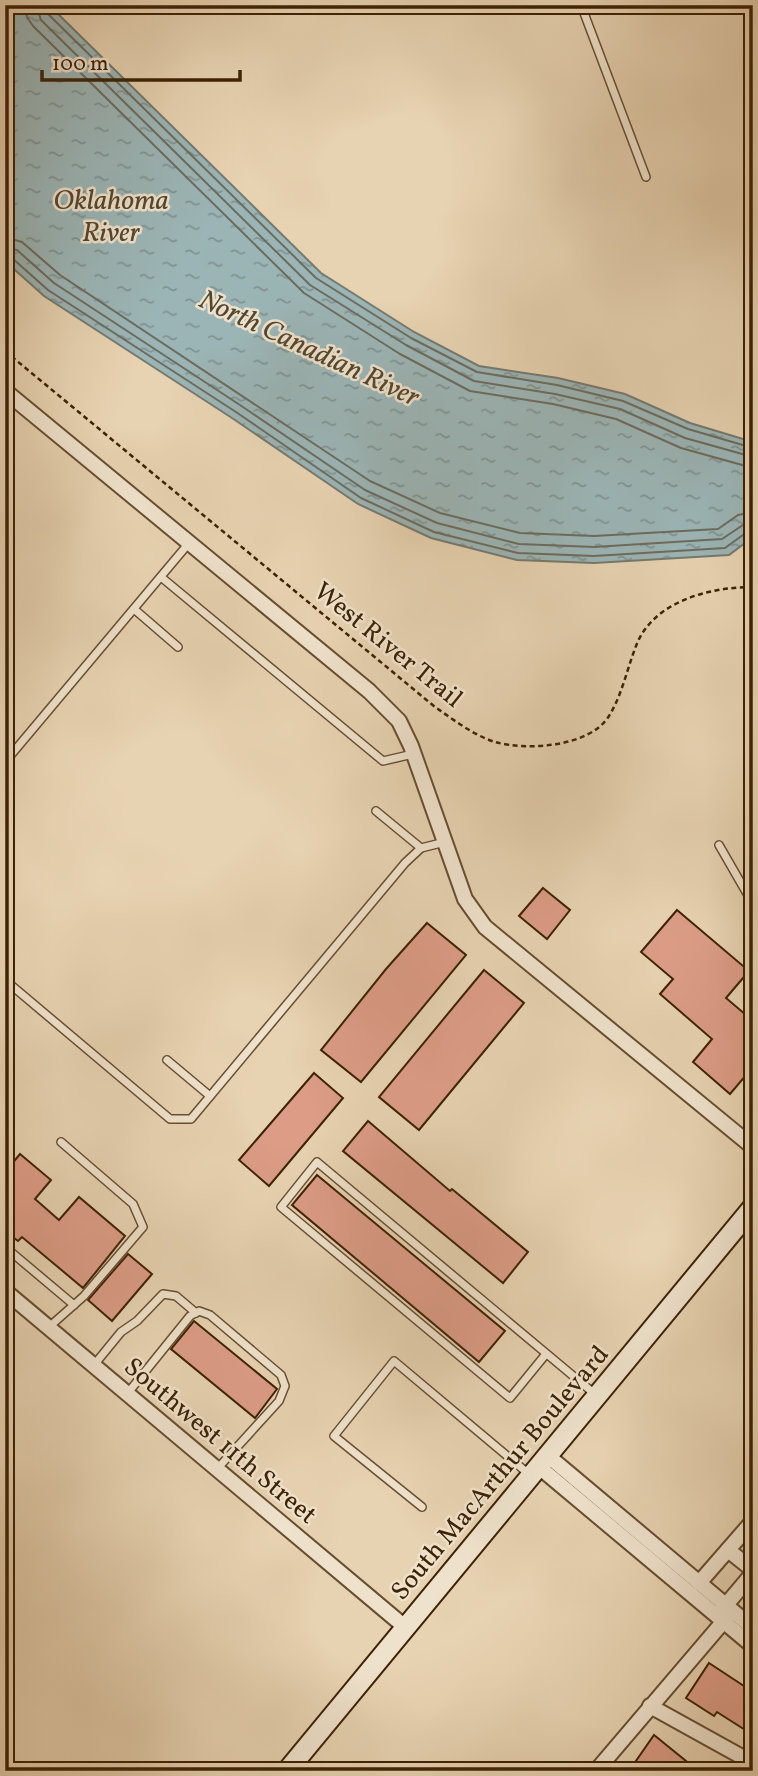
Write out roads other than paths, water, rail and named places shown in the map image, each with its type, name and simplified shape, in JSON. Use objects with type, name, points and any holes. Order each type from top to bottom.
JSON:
[{"type":"main road","name":"South MacArthur Boulevard","points":[[286,1771],[753,1207]]},
{"type":"street","points":[[5,391],[369,691],[399,721],[414,754],[465,899],[485,927],[753,1147]]},
{"type":"street","name":"Southwest 11th Street","points":[[5,1291],[405,1627]]},
{"type":"street","points":[[539,1465],[699,1583],[753,1646]]},
{"type":"street","points":[[539,1465],[724,1613],[753,1628]]},
{"type":"street","points":[[699,1583],[753,1521]]},
{"type":"street","points":[[596,1771],[724,1613],[753,1571],[728,1550]]},
{"type":"street","points":[[650,1706],[753,1763]]},
{"type":"lane","points":[[581,5],[646,177]]},
{"type":"lane","points":[[5,762],[189,543]]},
{"type":"lane","points":[[161,577],[383,761],[414,754]]},
{"type":"lane","points":[[134,609],[178,647]]},
{"type":"lane","points":[[376,811],[421,848]]},
{"type":"lane","points":[[5,981],[170,1119],[191,1119],[405,863],[421,848],[445,842]]},
{"type":"lane","points":[[719,845],[753,904]]},
{"type":"lane","points":[[167,1060],[210,1096]]},
{"type":"lane","points":[[48,1328],[84,1296],[143,1227],[134,1204],[61,1142]]},
{"type":"lane","points":[[546,1354],[510,1398],[281,1207],[317,1162],[546,1354],[596,1396]]},
{"type":"lane","points":[[5,1258],[11,1252],[74,1305]]},
{"type":"lane","points":[[94,1365],[121,1332],[137,1321],[163,1294],[176,1296],[196,1313]]},
{"type":"lane","points":[[127,1394],[190,1316],[200,1311],[210,1315],[281,1375],[285,1386],[279,1401],[217,1469]]},
{"type":"lane","points":[[422,1507],[334,1436],[394,1361],[539,1465]]},
{"type":"water","name":"Oklahoma River","points":[[5,5],[49,5],[321,273],[414,332],[479,366],[558,378],[625,394],[690,423],[753,442],[753,537],[729,555],[594,563],[517,560],[431,538],[358,504],[232,418],[44,296],[5,261]]},
{"type":"water label","name":"North Canadian River","points":[[310,347]]}]
